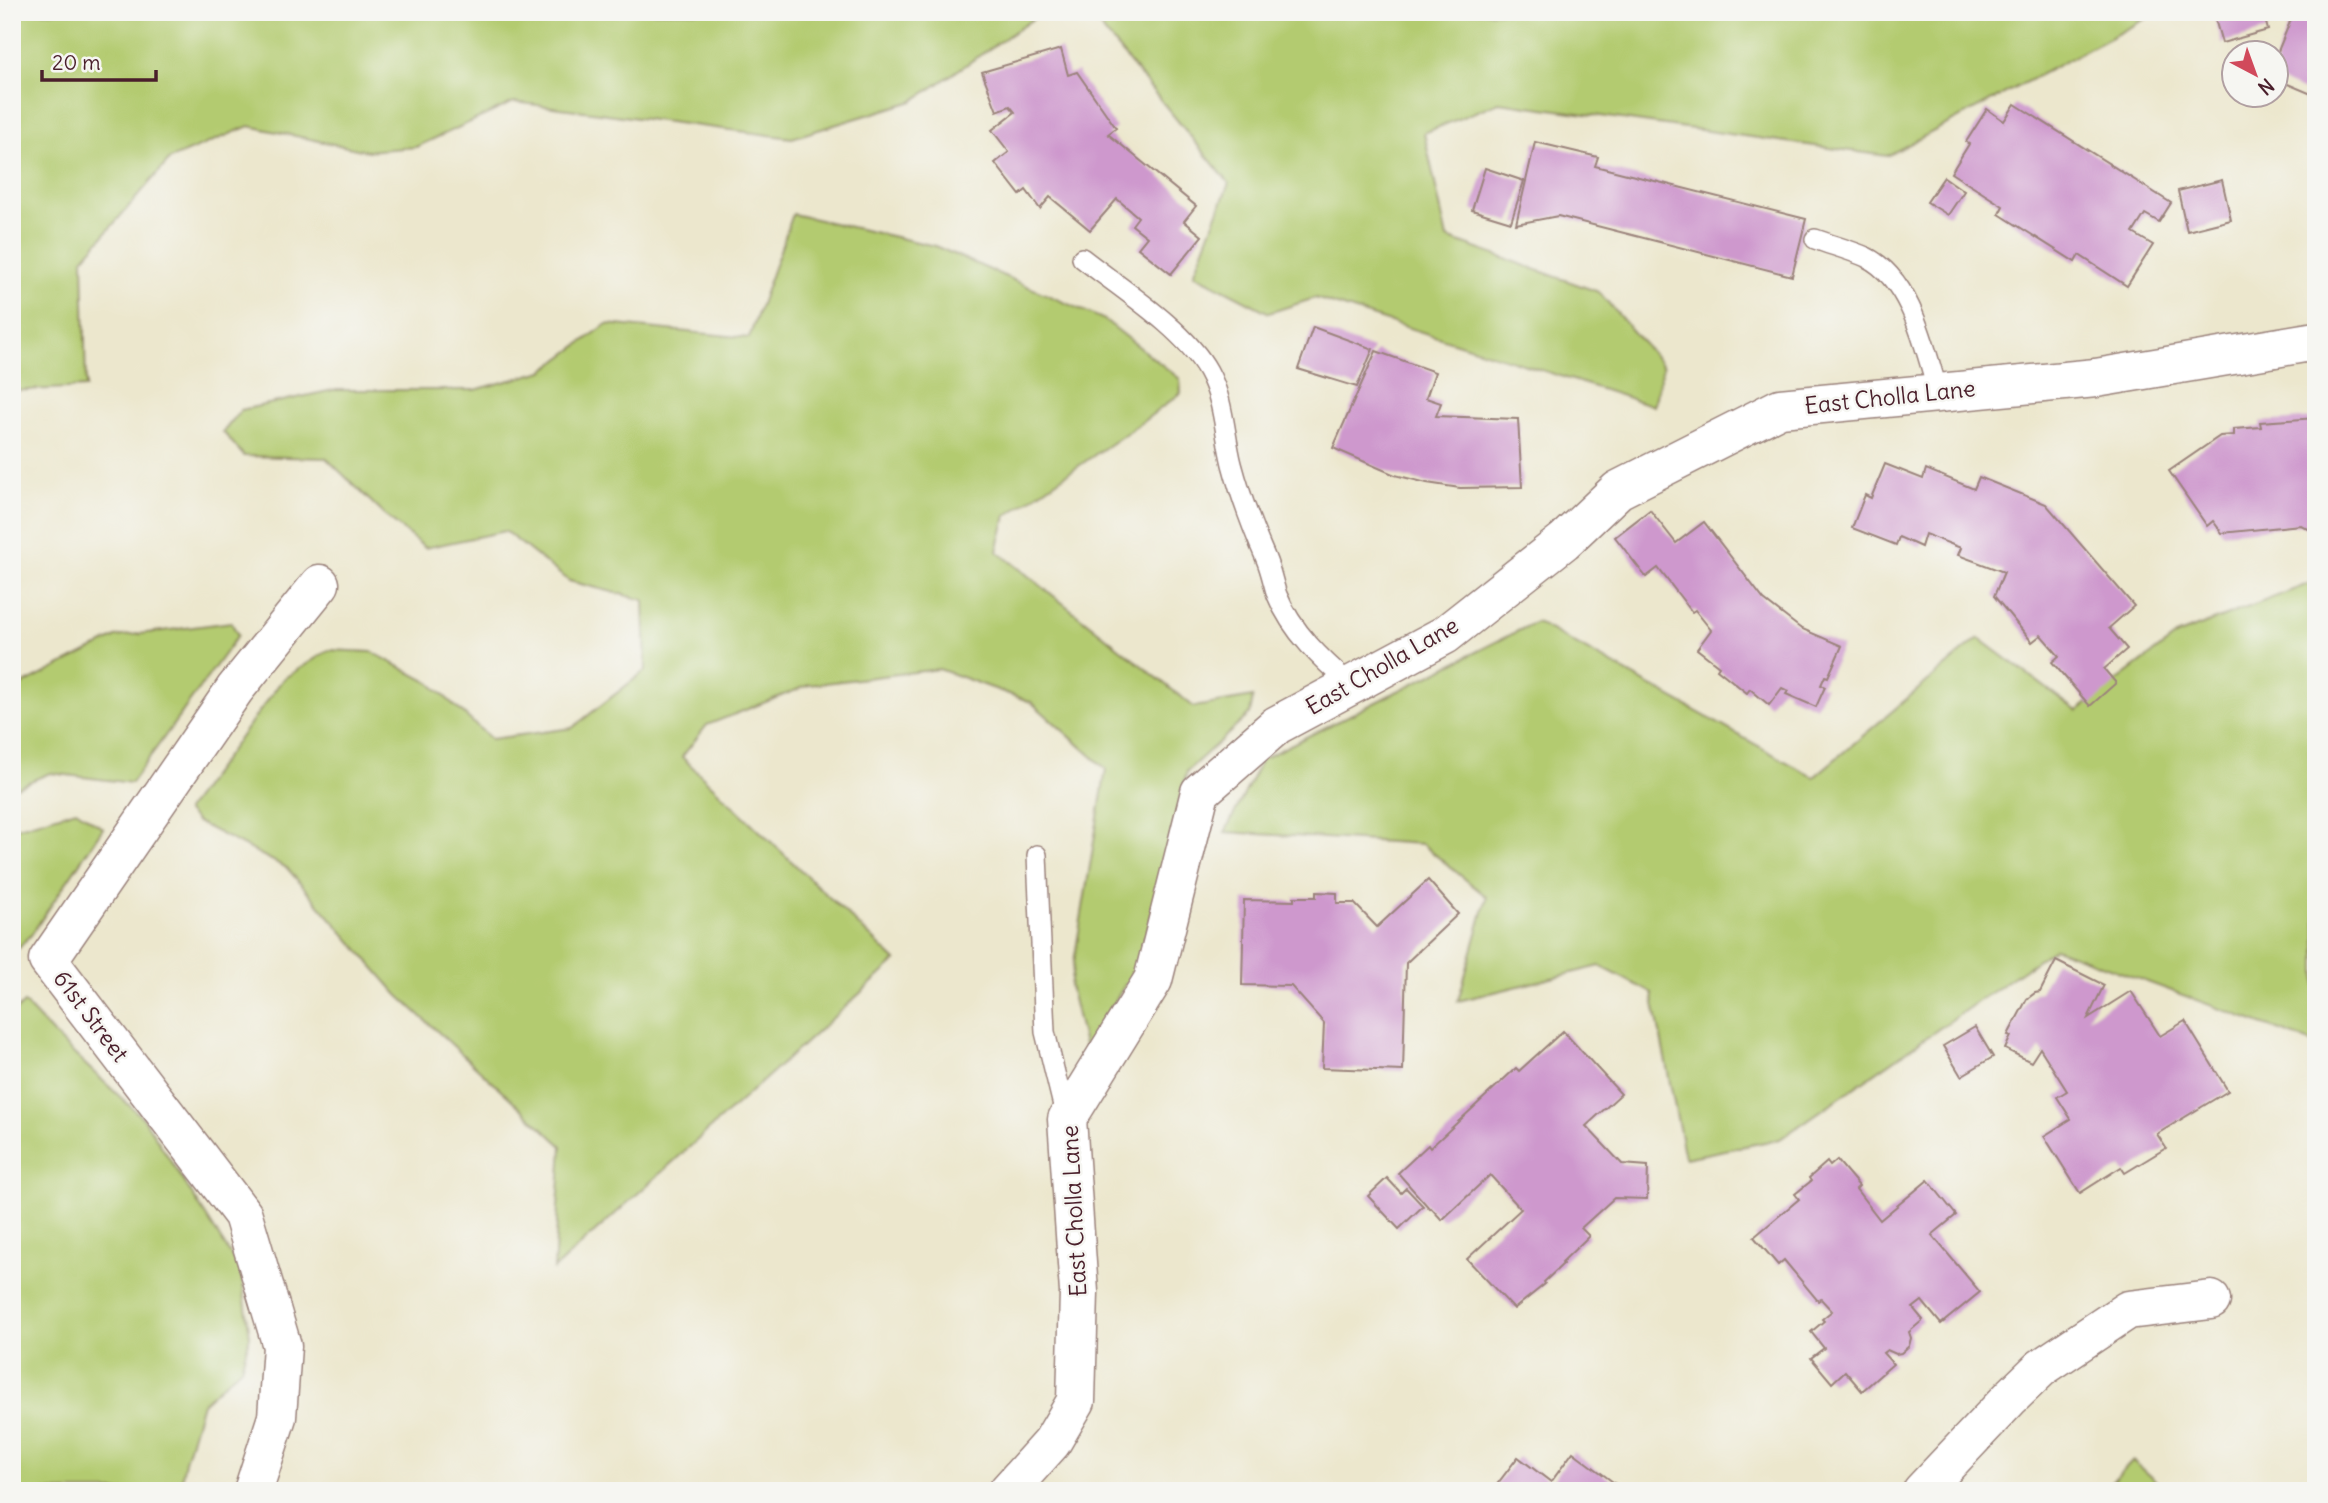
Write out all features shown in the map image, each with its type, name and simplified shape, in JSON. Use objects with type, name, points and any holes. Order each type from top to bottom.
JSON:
[{"type":"street","name":"East Cholla Lane","points":[[1007,1491],[1052,1442],[1076,1401],[1079,1292],[1067,1119],[1153,980],[1200,792],[1277,725],[1444,635],[1564,541],[1618,490],[1780,408],[2096,378],[2316,341]]},
{"type":"street","name":"61st Street","points":[[253,1491],[277,1417],[282,1346],[243,1215],[48,960],[234,689],[320,584]]},
{"type":"street","points":[[1922,1491],[2041,1368],[2128,1310],[2211,1300]]},
{"type":"lane","points":[[1815,239],[1867,258],[1891,276],[1903,293],[1923,341],[1938,392]]},
{"type":"lane","points":[[1082,258],[1183,337],[1208,370],[1222,404],[1226,440],[1241,500],[1278,597],[1317,656],[1351,685]]},
{"type":"lane","points":[[1037,855],[1045,1032],[1067,1119]]},
{"type":"green space","points":[[12,12],[1043,12],[913,101],[792,138],[514,102],[416,147],[366,151],[249,126],[170,159],[83,259],[86,387],[12,391]]},
{"type":"green space","points":[[1088,12],[2151,12],[2151,16],[1887,156],[1499,102],[1424,133],[1447,238],[1599,292],[1663,366],[1654,406],[1315,298],[1269,313],[1194,274],[1229,183]]},
{"type":"green space","points":[[793,214],[935,246],[1105,320],[1180,379],[1181,393],[1006,516],[997,551],[1194,707],[1253,697],[1250,714],[1187,771],[1140,961],[1085,1049],[1070,986],[1106,769],[1031,702],[939,669],[809,685],[707,725],[682,757],[896,961],[554,1269],[562,1146],[398,995],[287,868],[197,822],[186,811],[283,679],[329,650],[372,652],[430,683],[491,739],[572,728],[646,670],[644,600],[569,581],[505,531],[425,548],[388,518],[326,458],[244,456],[223,432],[241,410],[333,390],[475,390],[543,371],[607,324],[749,338]]},
{"type":"green space","points":[[2316,581],[2316,1044],[2055,948],[1780,1139],[1685,1158],[1652,993],[1600,966],[1458,1001],[1487,897],[1422,844],[1225,832],[1262,759],[1536,622],[1814,777],[1979,638],[2077,711],[2179,634]]},
{"type":"green space","points":[[231,622],[238,635],[131,783],[50,773],[12,789],[12,690],[116,637]]},
{"type":"green space","points":[[76,810],[103,828],[31,935],[12,954],[12,829]]},
{"type":"green space","points":[[24,1003],[59,1040],[144,1119],[241,1271],[250,1336],[241,1368],[202,1403],[179,1491],[12,1491],[12,1014]]},
{"type":"green space","points":[[2133,1461],[2166,1491],[2104,1491]]},
{"type":"building","points":[[2213,12],[2263,12],[2268,30],[2240,38],[2221,38]]},
{"type":"building","points":[[2294,12],[2312,18],[2316,12],[2316,96],[2290,85],[2290,38],[2283,38]]},
{"type":"building","points":[[1061,49],[1068,75],[1077,72],[1116,128],[1108,134],[1196,206],[1184,221],[1202,236],[1171,274],[1138,248],[1147,237],[1132,225],[1138,217],[1117,199],[1090,230],[1050,197],[1040,209],[1026,190],[1020,195],[995,163],[1009,152],[992,130],[1015,112],[1010,106],[997,111],[982,72]]},
{"type":"building","points":[[2015,104],[2171,203],[2159,222],[2145,214],[2133,233],[2153,245],[2127,286],[2079,255],[2075,262],[1999,214],[2003,206],[1951,173],[1969,144],[1966,142],[1987,109],[2004,121]]},
{"type":"building","points":[[1535,142],[1598,157],[1595,166],[1806,219],[1792,276],[1558,216],[1516,224]]},
{"type":"building","points":[[1485,168],[1524,181],[1511,222],[1472,210]]},
{"type":"building","points":[[1944,177],[1964,191],[1948,215],[1927,202]]},
{"type":"building","points":[[2222,180],[2231,220],[2187,231],[2178,191]]},
{"type":"building","points":[[1313,327],[1373,349],[1357,387],[1298,369]]},
{"type":"building","points":[[1376,351],[1435,372],[1426,398],[1441,403],[1436,416],[1518,419],[1522,487],[1460,488],[1427,483],[1395,475],[1333,448]]},
{"type":"building","points":[[2316,418],[2316,533],[2301,525],[2222,533],[2213,521],[2207,526],[2169,471],[2220,436],[2234,435],[2234,429],[2261,427],[2260,422]]},
{"type":"building","points":[[1885,464],[1923,479],[1926,469],[1974,489],[1979,477],[2046,504],[2134,606],[2109,628],[2127,649],[2104,669],[2116,683],[2090,706],[2052,662],[2059,656],[2041,635],[2032,642],[1994,596],[2004,572],[1958,555],[1961,548],[1925,534],[1921,547],[1899,537],[1896,545],[1852,528],[1865,495],[1871,498]]},
{"type":"building","points":[[1650,510],[1676,543],[1704,522],[1764,600],[1800,628],[1842,646],[1828,677],[1825,676],[1821,685],[1825,687],[1816,707],[1786,694],[1788,691],[1782,688],[1769,705],[1750,689],[1747,693],[1697,649],[1711,630],[1695,610],[1692,612],[1658,568],[1646,577],[1615,537]]},
{"type":"building","points":[[1428,880],[1458,914],[1406,963],[1403,1071],[1322,1068],[1324,1023],[1291,986],[1242,985],[1244,900],[1294,901],[1294,897],[1316,897],[1316,892],[1337,893],[1337,903],[1354,903],[1377,927]]},
{"type":"building","points":[[2056,961],[2104,985],[2088,1018],[2131,991],[2160,1036],[2185,1021],[2228,1091],[2157,1134],[2166,1148],[2125,1173],[2121,1167],[2080,1193],[2044,1136],[2071,1119],[2057,1097],[2067,1091],[2040,1048],[2031,1062],[2005,1049],[2011,1036],[2008,1035],[2027,999],[2040,992]]},
{"type":"building","points":[[1975,1027],[1993,1057],[1961,1076],[1943,1046]]},
{"type":"building","points":[[1563,1031],[1621,1094],[1586,1126],[1622,1164],[1648,1166],[1647,1199],[1614,1198],[1581,1228],[1589,1236],[1562,1262],[1545,1284],[1514,1309],[1467,1259],[1521,1209],[1490,1175],[1442,1220],[1398,1173],[1428,1145],[1430,1148],[1516,1068],[1519,1071]]},
{"type":"building","points":[[1837,1160],[1859,1186],[1856,1189],[1880,1220],[1928,1180],[1956,1215],[1932,1235],[1980,1292],[1941,1324],[1922,1301],[1913,1308],[1923,1320],[1909,1332],[1909,1346],[1901,1353],[1887,1350],[1883,1353],[1893,1364],[1862,1391],[1845,1371],[1832,1383],[1811,1358],[1824,1348],[1811,1332],[1832,1311],[1821,1299],[1818,1301],[1784,1260],[1778,1265],[1754,1237],[1799,1199],[1795,1194],[1811,1181],[1809,1178],[1827,1162],[1830,1166]]},
{"type":"building","points":[[1387,1178],[1401,1193],[1406,1188],[1423,1206],[1399,1229],[1368,1196]]},
{"type":"building","points":[[1573,1452],[1625,1491],[1492,1491],[1518,1457],[1551,1482]]}]
